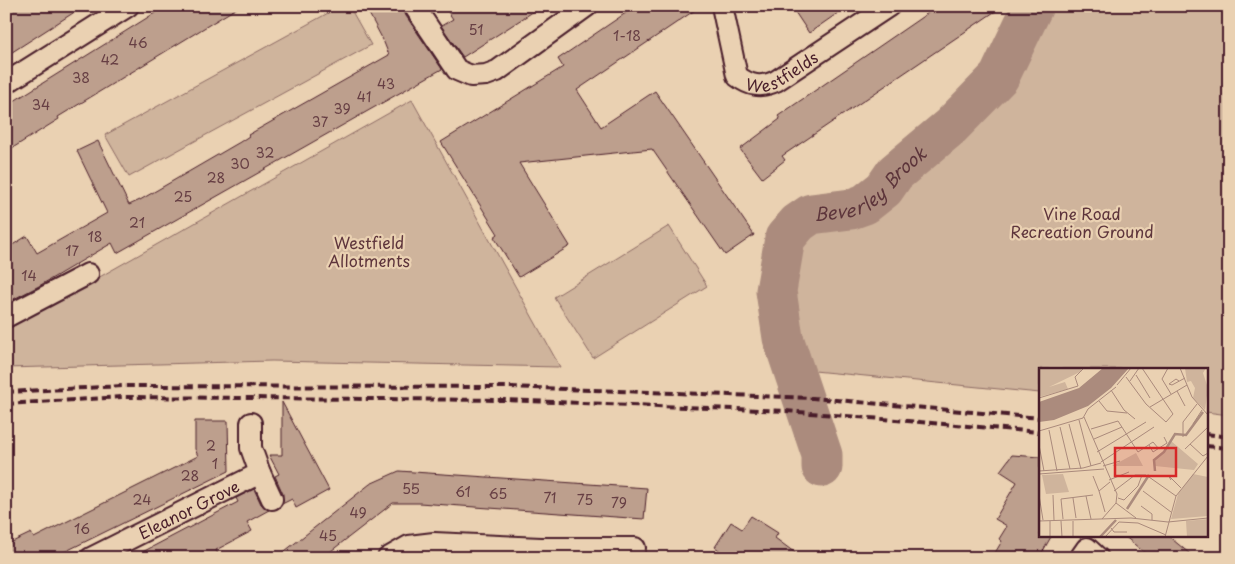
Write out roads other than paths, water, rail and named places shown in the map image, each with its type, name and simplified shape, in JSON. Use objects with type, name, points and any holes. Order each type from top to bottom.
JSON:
[{"type":"street","points":[[6,83],[128,6]]},
{"type":"street","points":[[414,6],[457,70],[471,76],[486,75],[497,70],[587,6]]},
{"type":"street","name":"Westfields","points":[[722,6],[738,76],[756,86],[767,85],[776,81],[886,7]]},
{"type":"street","points":[[6,317],[88,274]]},
{"type":"street","points":[[252,422],[251,448],[260,474],[272,499]]},
{"type":"street","name":"Eleanor Grove","points":[[91,558],[260,474]]},
{"type":"street","points":[[388,558],[409,546],[434,543],[541,553],[636,548]]},
{"type":"street","points":[[1080,558],[1087,548],[1098,558]]},
{"type":"waterway","name":"Beverley Brook","points":[[822,467],[822,455],[783,338],[776,291],[785,238],[798,223],[811,214],[851,209],[865,204],[884,189],[895,173],[950,127],[999,77],[1033,6]]},
{"type":"waterway","points":[[782,220],[782,231],[785,238]]},
{"type":"railway","points":[[6,392],[123,386],[509,387],[813,398],[1039,418]]},
{"type":"railway","points":[[6,404],[122,397],[504,400],[786,411],[1039,432]]},
{"type":"railway","points":[[1208,434],[1229,437]]},
{"type":"railway","points":[[1208,446],[1229,448]]},
{"type":"park label","name":"Vine Road Recreation Ground","points":[[1082,222]]},
{"type":"park label","name":"Westfield Allotments","points":[[369,251]]}]
